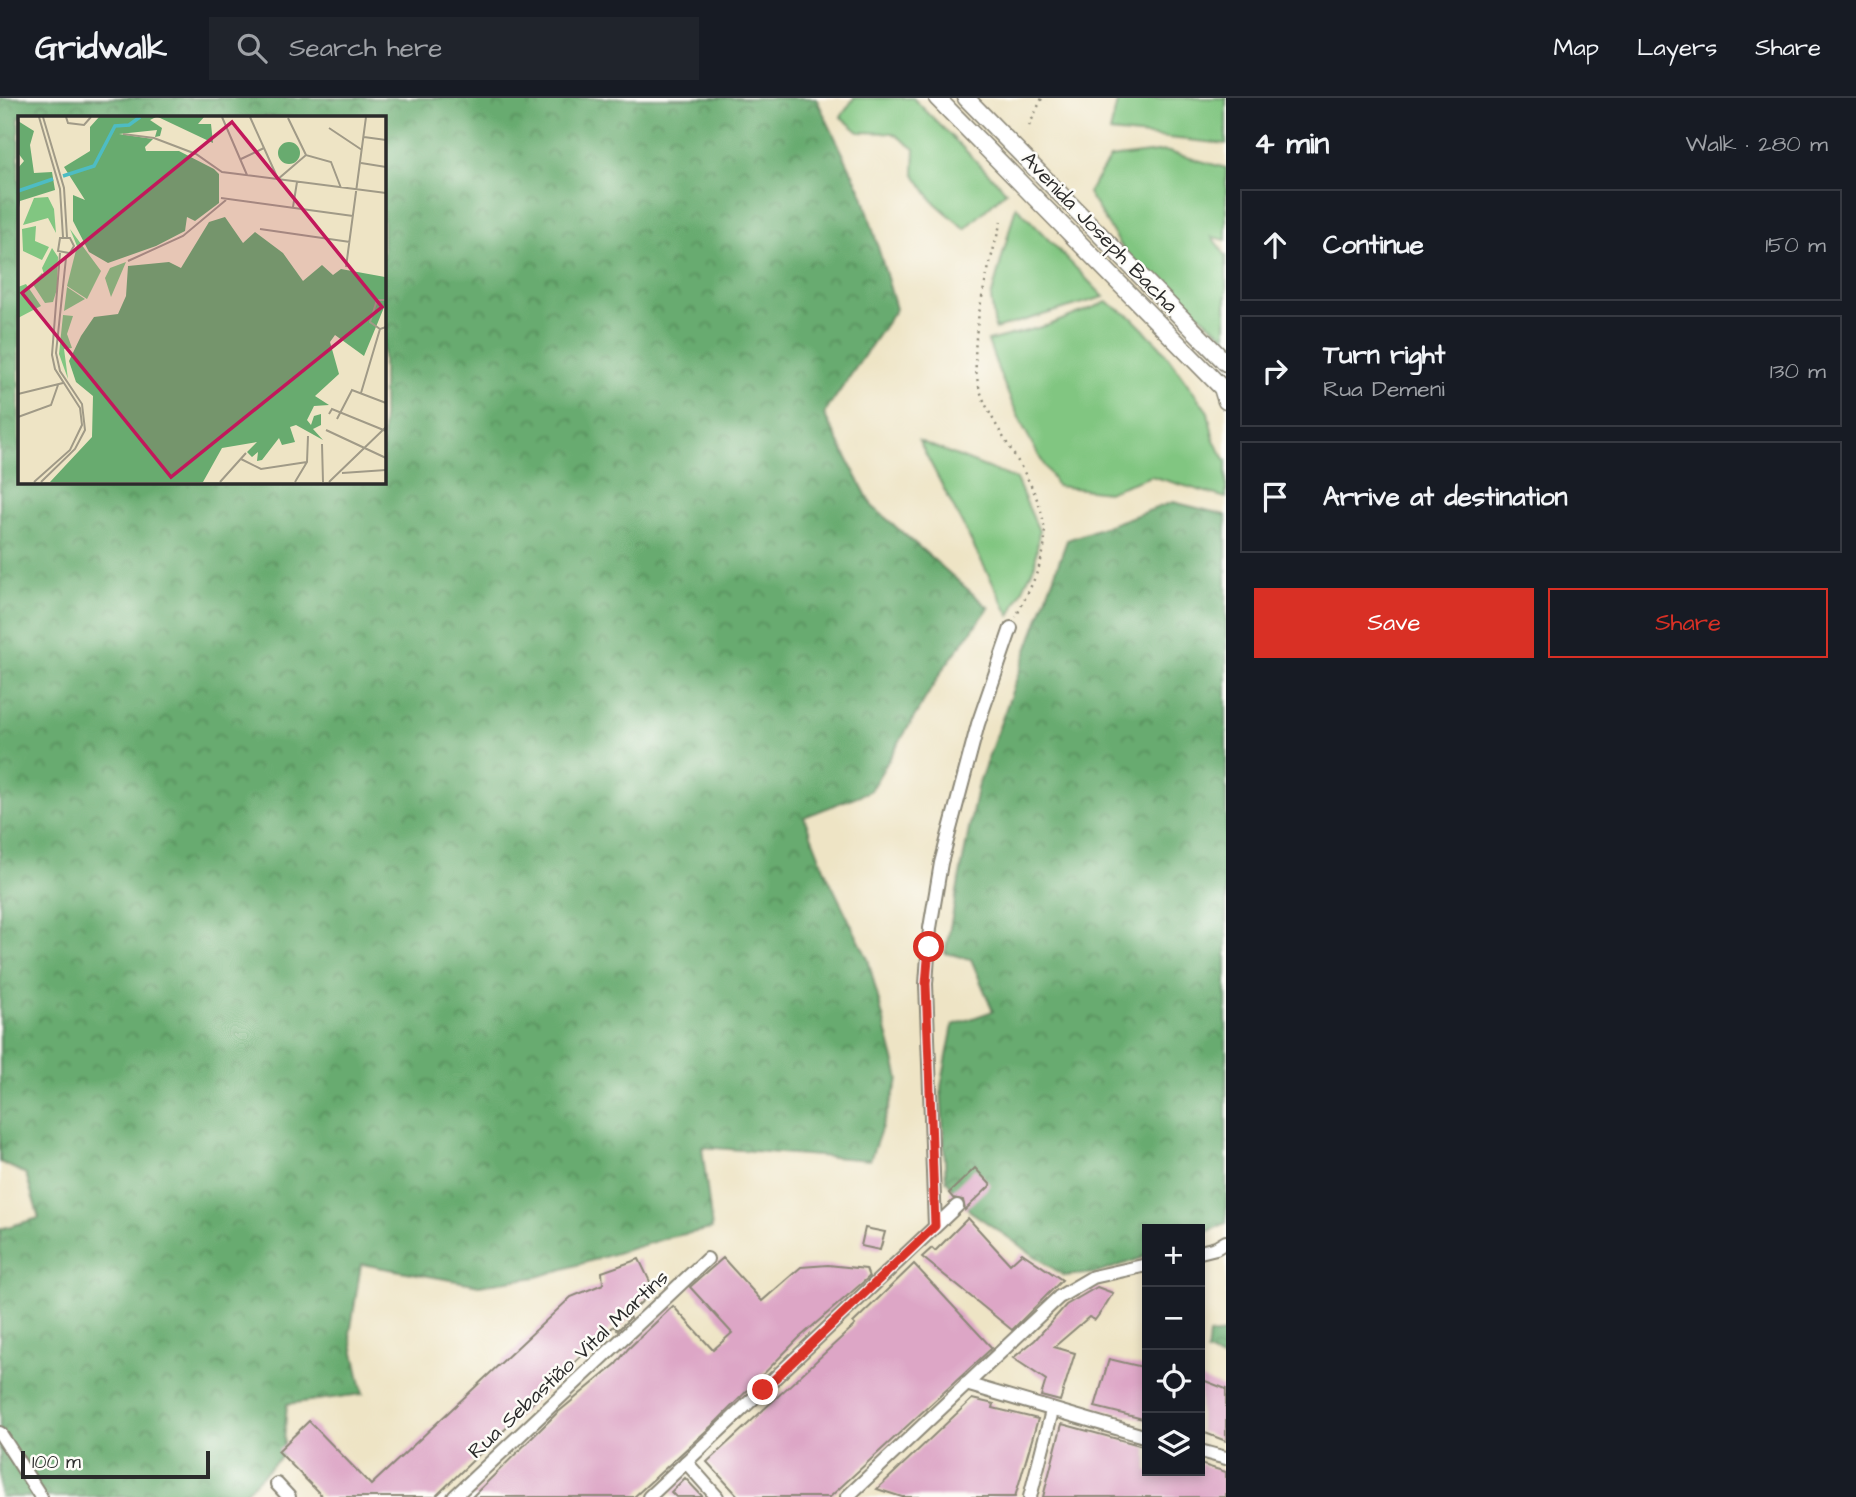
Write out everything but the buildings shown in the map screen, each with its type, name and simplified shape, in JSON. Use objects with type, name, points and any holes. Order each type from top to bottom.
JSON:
[{"type":"main road","name":"Avenida Joseph Bacha","points":[[937,98],[1222,388],[1226,401]]},
{"type":"main road","name":"Avenida Joseph Bacha","points":[[966,98],[1226,363]]},
{"type":"street","points":[[935,1226],[926,984],[930,928],[941,863],[978,724],[1011,628]]},
{"type":"street","points":[[649,1497],[957,1206]]},
{"type":"street","points":[[1205,1250],[1226,1242]]},
{"type":"street","name":"Rua Sebastião Vital Martins","points":[[454,1497],[707,1259]]},
{"type":"street","points":[[847,1497],[1059,1297],[1093,1278],[1142,1266]]},
{"type":"street","points":[[966,1384],[1142,1436]]},
{"type":"street","points":[[1030,1497],[1052,1411]]},
{"type":"street","points":[[0,1433],[41,1497]]},
{"type":"street","points":[[1205,1452],[1226,1458]]},
{"type":"street","points":[[686,1462],[717,1497]]},
{"type":"street","points":[[277,1484],[289,1497]]},
{"type":"path","points":[[1029,126],[1042,98]]},
{"type":"path","points":[[1001,221],[991,260],[975,358],[981,392],[1035,494],[1045,531],[1041,563],[1011,628]]},
{"type":"green space","points":[[0,98],[816,98],[863,195],[896,309],[824,414],[872,506],[989,608],[943,669],[870,791],[804,817],[826,873],[868,959],[899,1079],[870,1160],[702,1147],[712,1229],[670,1237],[537,1277],[479,1285],[361,1264],[350,1334],[363,1394],[287,1404],[283,1455],[240,1497],[0,1497],[0,1229],[39,1218],[26,1174],[0,1162]]},
{"type":"green space","points":[[854,98],[913,98],[1006,191],[965,229],[933,201],[914,173],[915,149],[893,133],[859,132],[841,117]]},
{"type":"green space","points":[[1118,98],[1226,98],[1226,144],[1110,132]]},
{"type":"green space","points":[[1165,151],[1226,168],[1226,240],[1212,237],[1226,256],[1226,337],[1125,252],[1088,193],[1110,158]]},
{"type":"green space","points":[[1016,206],[1104,297],[995,329],[991,298]]},
{"type":"green space","points":[[1107,302],[1131,317],[1160,346],[1208,412],[1214,440],[1226,461],[1226,498],[1151,476],[1107,492],[1057,486],[1046,468],[1009,397],[988,341],[1049,325]]},
{"type":"green space","points":[[919,441],[1016,479],[1039,531],[1035,564],[1010,616]]},
{"type":"green space","points":[[1173,502],[1226,515],[1226,1223],[1205,1233],[1205,1224],[1142,1224],[1142,1258],[1098,1273],[1064,1276],[970,1211],[946,1180],[941,1087],[953,1025],[993,1011],[971,959],[945,953],[977,788],[1067,540]]},
{"type":"green space","points":[[1226,1333],[1226,1361],[1207,1352],[1209,1335]]},
{"type":"route","points":[[763,1390],[935,1226],[926,984],[929,947]]}]
